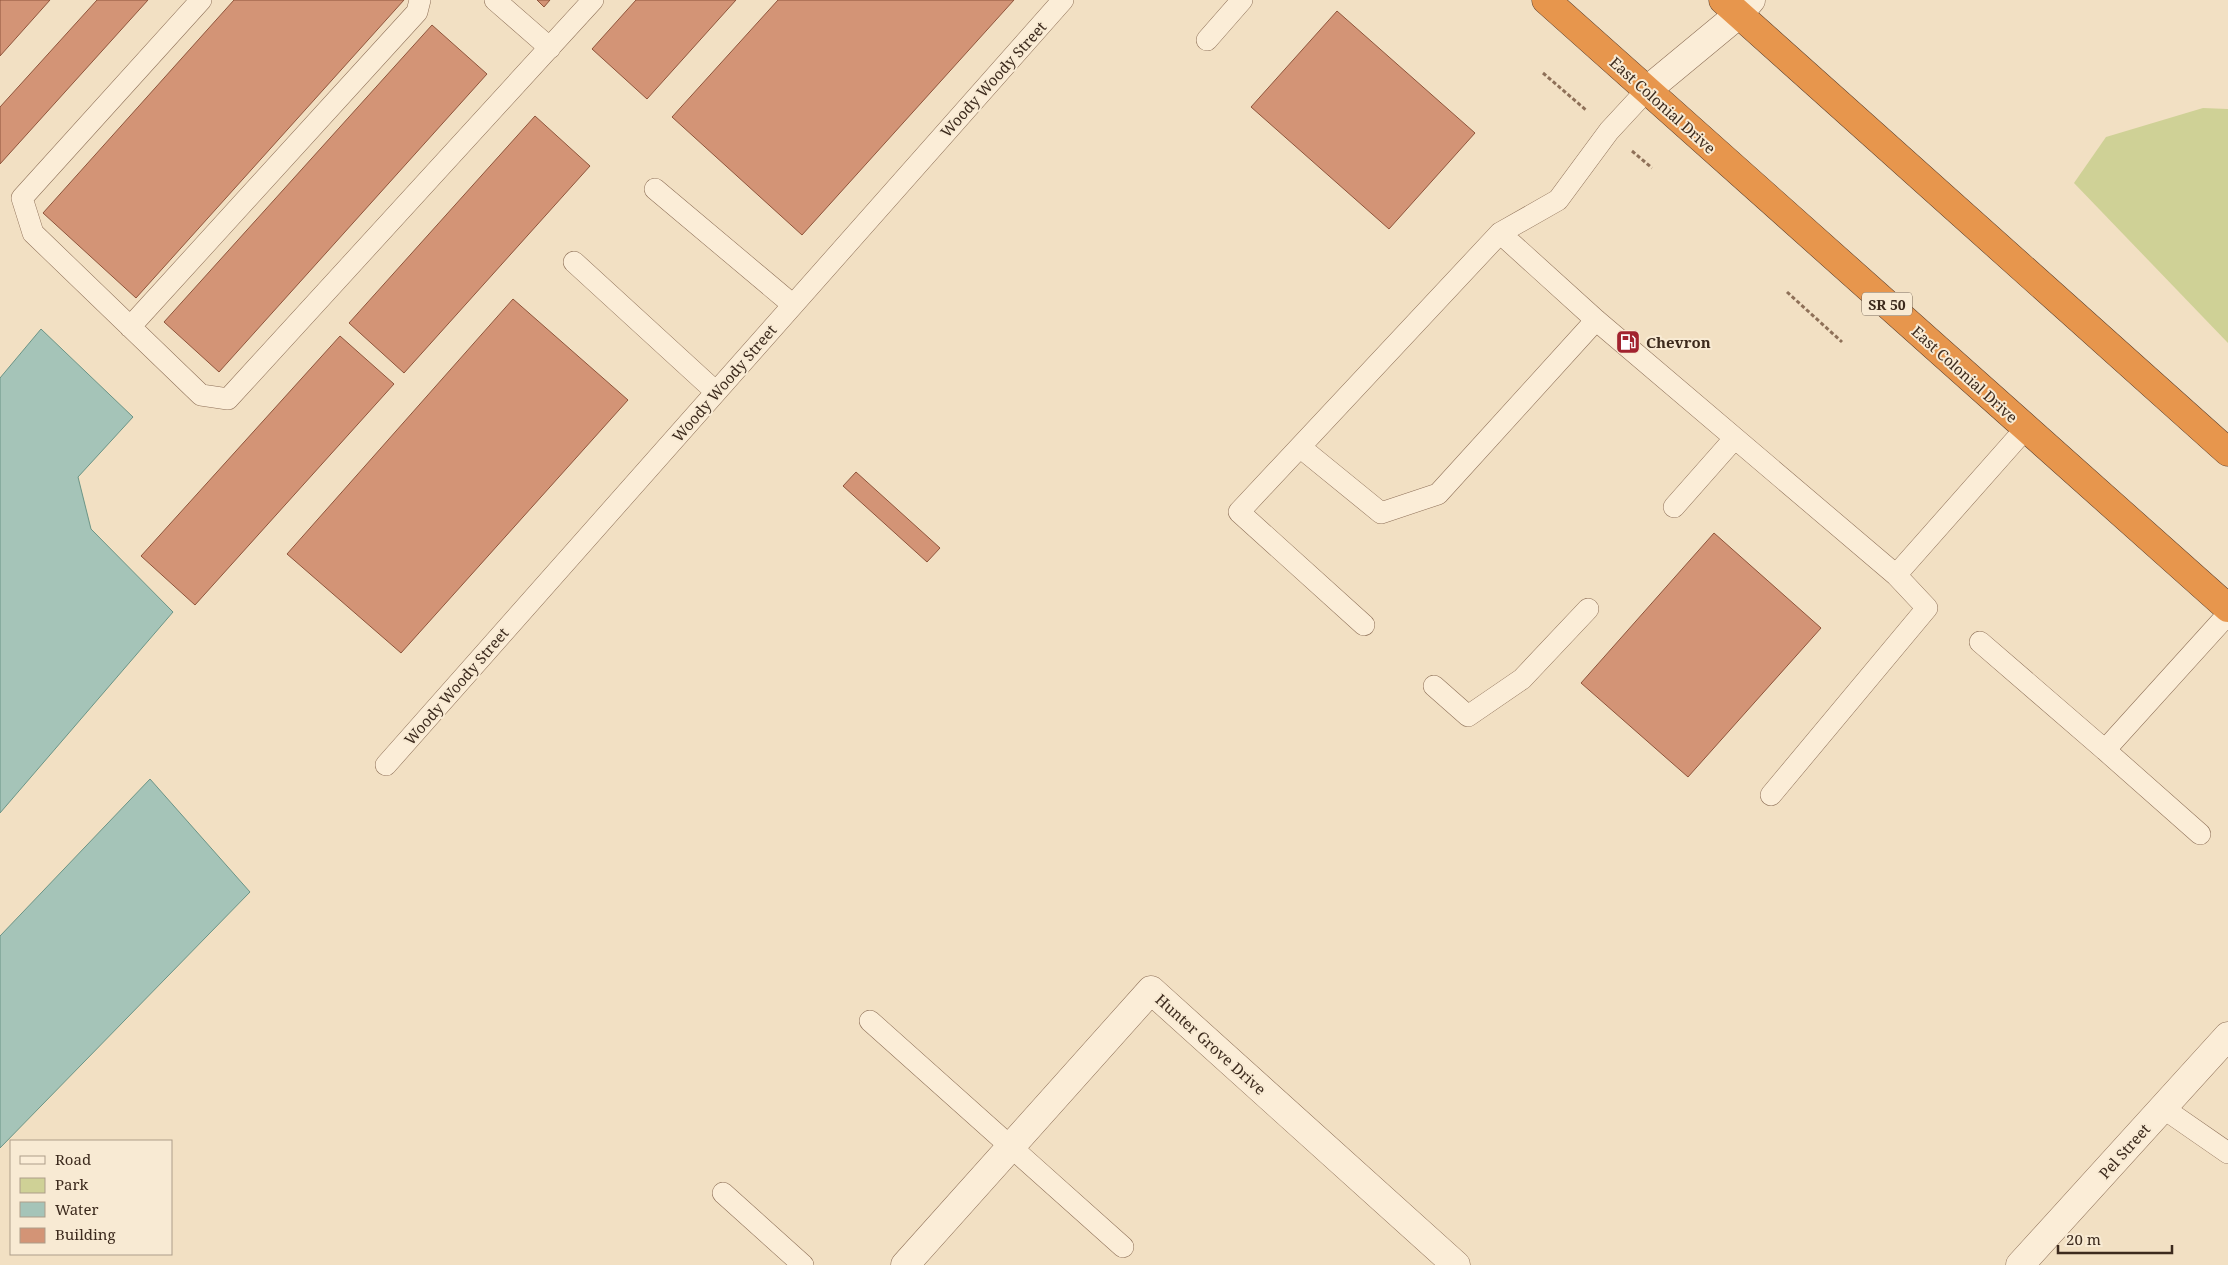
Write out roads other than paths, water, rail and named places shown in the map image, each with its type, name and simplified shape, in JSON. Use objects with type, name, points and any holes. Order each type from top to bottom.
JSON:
[{"type":"highway","name":"East Colonial Drive","points":[[1546,0],[2228,608]]},
{"type":"highway","points":[[1738,5],[2228,452]]},
{"type":"street","points":[[1646,91],[1738,5]]},
{"type":"street","name":"Hunter Grove Drive","points":[[905,1265],[1150,990],[1456,1265]]},
{"type":"street","name":"Pel Street","points":[[2020,1265],[2228,1036]]},
{"type":"lane","points":[[201,0],[22,198],[33,233],[201,395],[228,399],[593,0]]},
{"type":"lane","points":[[130,327],[417,12],[420,0]]},
{"type":"lane","points":[[495,0],[550,48]]},
{"type":"lane","name":"Woody Woody Street","points":[[386,765],[1063,0]]},
{"type":"lane","points":[[1207,40],[1242,0]]},
{"type":"lane","points":[[1364,625],[1240,512],[1500,233],[1558,200],[1609,131],[1646,91]]},
{"type":"lane","points":[[655,190],[793,305]]},
{"type":"lane","points":[[1500,233],[1596,320],[1896,575],[1928,608],[1771,795]]},
{"type":"lane","points":[[574,262],[716,392]]},
{"type":"lane","points":[[1300,447],[1381,513],[1438,494],[1596,320]]},
{"type":"lane","points":[[1896,575],[2026,428]]},
{"type":"lane","points":[[1674,507],[1734,439]]},
{"type":"lane","points":[[1434,686],[1468,716],[1522,679],[1588,609]]},
{"type":"lane","points":[[2105,750],[2228,614]]},
{"type":"lane","points":[[1980,642],[2200,834]]},
{"type":"lane","points":[[870,1021],[1123,1246]]},
{"type":"lane","points":[[2163,1108],[2228,1153]]},
{"type":"lane","points":[[723,1193],[803,1265]]},
{"type":"water","points":[[41,329],[133,417],[78,477],[91,529],[173,612],[0,813],[0,378]]},
{"type":"water","points":[[150,779],[250,892],[0,1148],[0,936]]},
{"type":"place","name":"Chevron","points":[[1628,342]]}]
